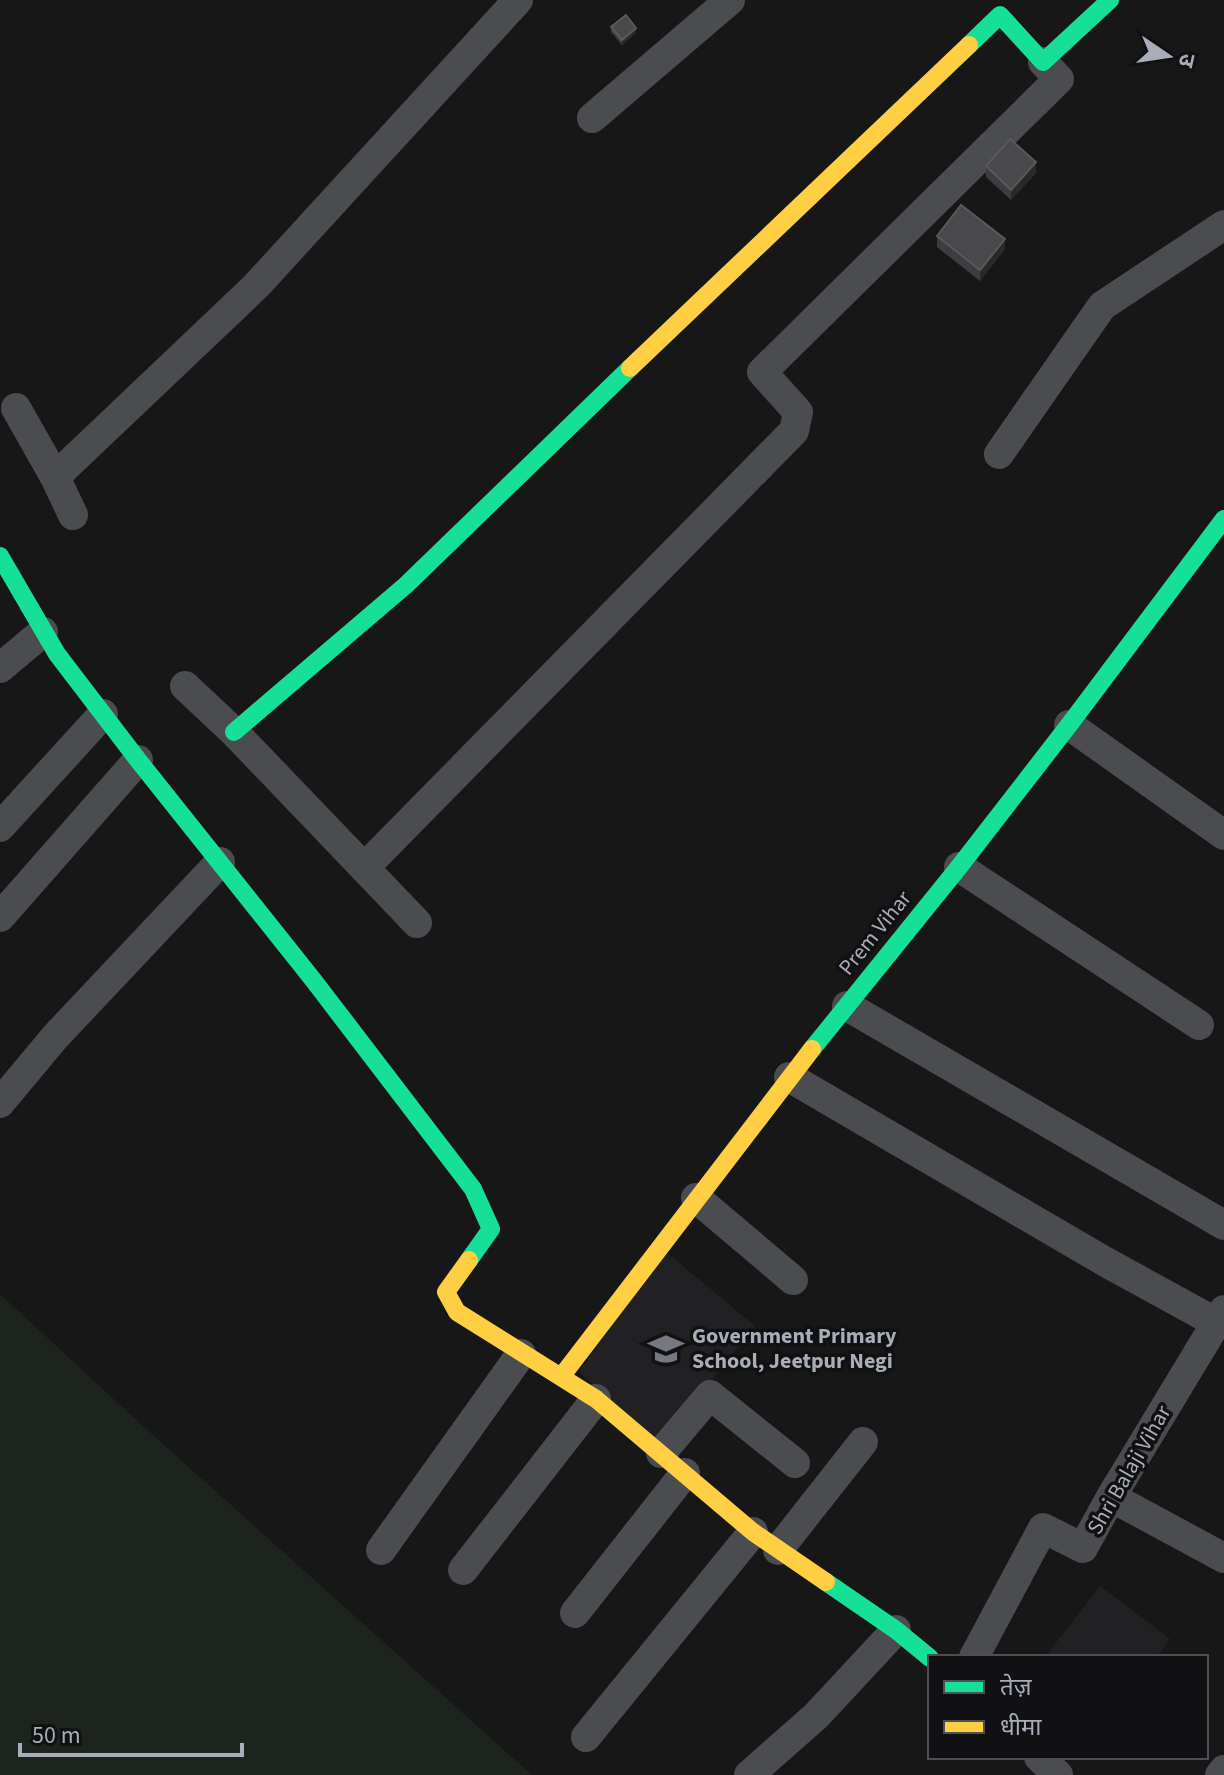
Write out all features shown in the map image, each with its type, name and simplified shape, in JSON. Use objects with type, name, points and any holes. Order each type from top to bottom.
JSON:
[{"type":"street","points":[[55,477],[256,286],[518,0]]},
{"type":"street","points":[[592,118],[730,0]]},
{"type":"street","points":[[1043,62],[1110,0]]},
{"type":"street","points":[[234,732],[406,585],[1000,15],[1059,79],[762,372],[798,412],[794,431],[364,868]]},
{"type":"street","points":[[999,454],[1102,306],[1224,225]]},
{"type":"street","points":[[16,408],[73,515]]},
{"type":"street","name":"Prem Vihar","points":[[561,1377],[789,1077],[1069,725],[1224,519]]},
{"type":"street","points":[[0,556],[57,654],[473,1189],[491,1229],[446,1292],[457,1312],[596,1399],[753,1532],[896,1630],[928,1656]]},
{"type":"street","points":[[0,668],[43,632]]},
{"type":"street","points":[[185,686],[234,732],[417,923]]},
{"type":"street","points":[[0,827],[103,714]]},
{"type":"street","points":[[1069,725],[1224,835]]},
{"type":"street","points":[[0,917],[138,760]]},
{"type":"street","points":[[0,1103],[55,1037],[220,862]]},
{"type":"street","points":[[959,867],[1199,1025]]},
{"type":"street","points":[[847,1006],[1224,1225]]},
{"type":"street","points":[[789,1077],[1104,1261],[1220,1317]]},
{"type":"street","points":[[696,1198],[793,1280]]},
{"type":"street","name":"Shri Balaji Vihar","points":[[975,1655],[1043,1528],[1083,1548],[1220,1317]]},
{"type":"street","points":[[381,1550],[521,1354]]},
{"type":"street","points":[[661,1453],[710,1395],[795,1463]]},
{"type":"street","points":[[463,1570],[596,1399]]},
{"type":"street","points":[[778,1550],[863,1442]]},
{"type":"street","points":[[575,1613],[685,1473]]},
{"type":"street","points":[[1111,1497],[1224,1558]]},
{"type":"street","points":[[586,1737],[753,1532]]},
{"type":"street","points":[[749,1775],[801,1732],[896,1630]]},
{"type":"street","points":[[1041,1759],[1058,1775]]},
{"type":"street","points":[[1220,1775],[1224,1770]]},
{"type":"shaded area","name":"Government Primary School, Jeetpur Negi","points":[[665,1251],[755,1326],[660,1444],[579,1372]]},
{"type":"shaded area","points":[[0,1294],[144,1427],[532,1775],[0,1775]]},
{"type":"shaded area","points":[[1100,1586],[1170,1639],[1158,1655],[1047,1655]]},
{"type":"building","points":[[626,15],[636,28],[622,40],[611,27]]},
{"type":"building","points":[[1010,139],[1036,162],[1011,190],[986,166]]},
{"type":"building","points":[[961,205],[1005,239],[980,270],[937,236]]},
{"type":"traffic: fast","points":[[969,45],[1000,15],[1043,62],[1110,0]]},
{"type":"traffic: fast","points":[[234,732],[406,585],[630,368]]},
{"type":"traffic: fast","points":[[812,1049],[959,867],[1224,519]]},
{"type":"traffic: fast","points":[[0,556],[57,654],[473,1189],[491,1229],[469,1260]]},
{"type":"traffic: fast","points":[[826,1582],[896,1630],[928,1656]]},
{"type":"traffic: slow","points":[[630,368],[969,45]]},
{"type":"traffic: slow","points":[[561,1377],[812,1049]]},
{"type":"traffic: slow","points":[[469,1260],[446,1292],[457,1312],[596,1399],[753,1532],[826,1582]]},
{"type":"place","name":"Government Primary School, Jeetpur Negi","points":[[666,1349]]}]
